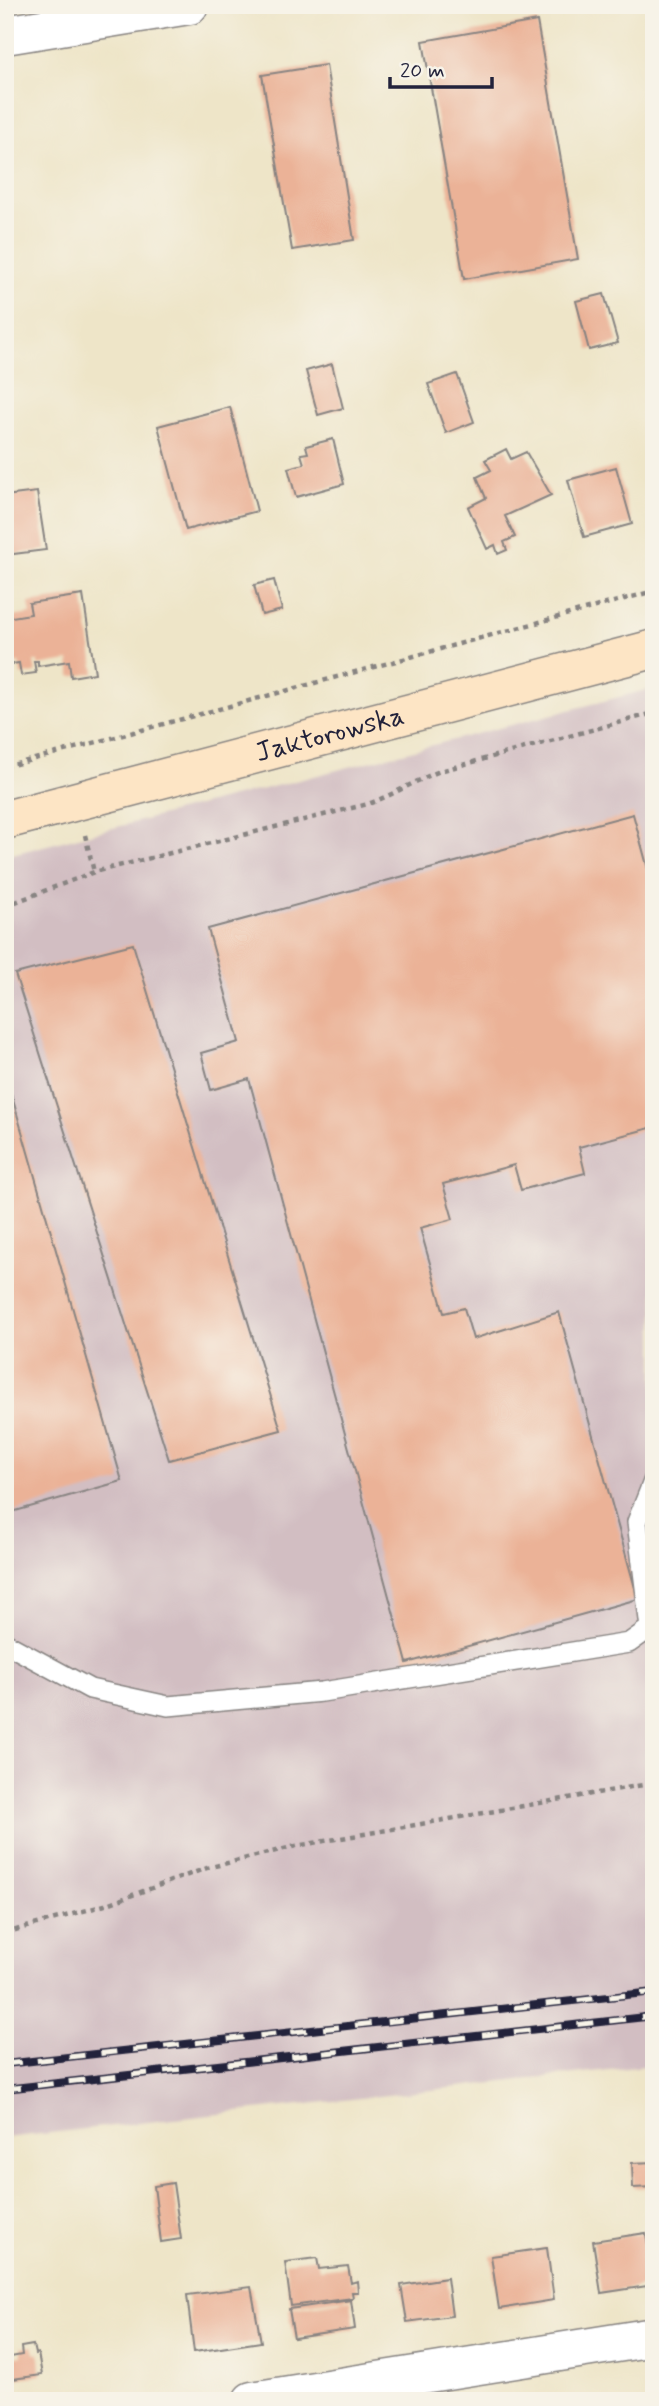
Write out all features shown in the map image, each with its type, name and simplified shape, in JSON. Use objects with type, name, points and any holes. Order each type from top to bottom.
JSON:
[{"type":"main road","name":"Jaktorowska","points":[[5,820],[654,649]]},
{"type":"street","points":[[5,35],[189,5]]},
{"type":"street","points":[[252,2401],[654,2337]]},
{"type":"lane","points":[[5,1643],[90,1689],[167,1706],[322,1692],[629,1643],[650,1628],[637,1522],[654,1479]]},
{"type":"path","points":[[5,767],[654,592]]},
{"type":"path","points":[[5,906],[94,872],[368,804],[392,796],[415,781],[440,771],[654,713]]},
{"type":"path","points":[[5,1933],[105,1905],[206,1868],[296,1846],[654,1783]]},
{"type":"shaded area","points":[[654,688],[654,2065],[5,2138],[5,856]]},
{"type":"building","points":[[537,21],[578,259],[464,279],[423,41]]},
{"type":"building","points":[[326,65],[354,240],[292,250],[262,75]]},
{"type":"building","points":[[604,294],[618,343],[589,350],[576,301]]},
{"type":"building","points":[[332,364],[343,408],[318,415],[306,371]]},
{"type":"building","points":[[457,374],[474,422],[446,433],[428,384]]},
{"type":"building","points":[[230,407],[257,511],[186,530],[158,426]]},
{"type":"building","points":[[333,439],[344,484],[296,497],[288,468],[304,464],[301,454],[308,453],[306,446]]},
{"type":"building","points":[[506,449],[511,459],[526,452],[551,495],[505,516],[515,537],[504,542],[507,550],[498,554],[495,545],[487,549],[468,507],[486,498],[477,477],[491,470],[485,460]]},
{"type":"building","points":[[616,467],[632,524],[584,537],[568,480]]},
{"type":"building","points":[[37,492],[46,550],[5,555],[5,496]]},
{"type":"building","points":[[274,580],[282,610],[262,615],[254,585]]},
{"type":"building","points":[[83,595],[95,673],[71,677],[69,661],[38,666],[38,661],[34,661],[36,673],[21,675],[19,663],[5,665],[5,618],[31,614],[29,603]]},
{"type":"building","points":[[654,789],[654,818],[653,819],[646,791]]},
{"type":"building","points":[[633,814],[654,891],[654,1127],[579,1147],[585,1173],[521,1190],[514,1165],[443,1184],[453,1219],[420,1228],[444,1313],[464,1308],[473,1339],[559,1312],[638,1599],[407,1663],[249,1079],[211,1090],[201,1053],[239,1042],[208,929]]},
{"type":"building","points":[[133,944],[281,1430],[169,1460],[15,974]]},
{"type":"building","points":[[5,1072],[122,1481],[5,1514]]},
{"type":"building","points":[[654,2162],[654,2187],[633,2188],[632,2163]]},
{"type":"building","points":[[173,2183],[181,2239],[161,2242],[154,2186]]},
{"type":"building","points":[[646,2233],[654,2285],[601,2293],[593,2241]]},
{"type":"building","points":[[547,2248],[554,2300],[499,2309],[491,2256]]},
{"type":"building","points":[[317,2258],[319,2269],[348,2266],[351,2283],[357,2281],[358,2292],[352,2292],[353,2298],[291,2306],[285,2262]]},
{"type":"building","points":[[447,2278],[452,2316],[407,2322],[401,2285]]},
{"type":"building","points":[[251,2287],[261,2342],[194,2352],[187,2295]]},
{"type":"building","points":[[351,2300],[355,2329],[294,2338],[289,2309]]},
{"type":"building","points":[[33,2345],[35,2354],[38,2353],[42,2375],[5,2380],[5,2358],[22,2355],[21,2347]]},
{"type":"railway","points":[[5,2064],[654,1992]]},
{"type":"railway","points":[[5,2089],[654,2016]]}]
